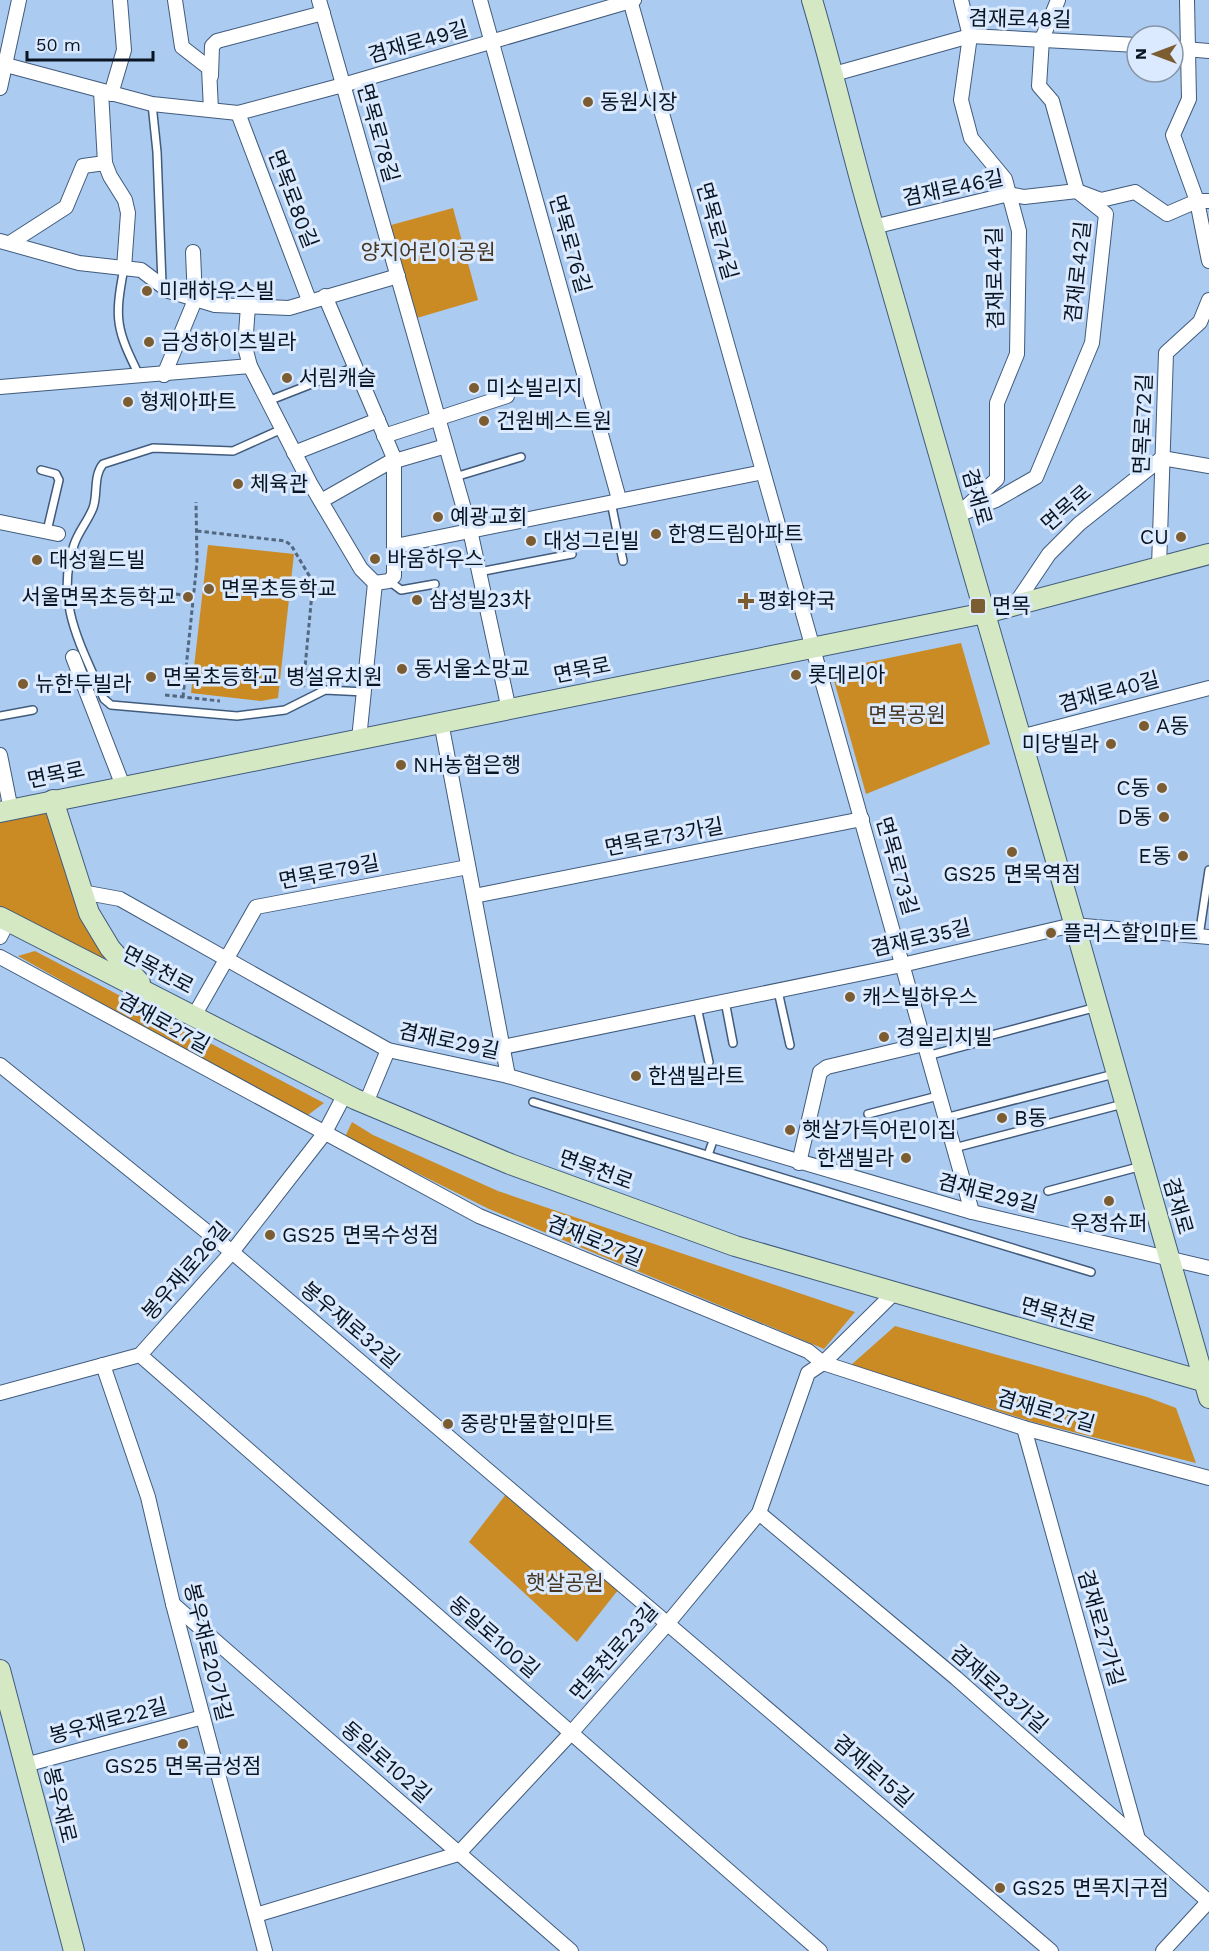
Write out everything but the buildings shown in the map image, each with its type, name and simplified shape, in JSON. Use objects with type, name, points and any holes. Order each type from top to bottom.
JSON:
[{"type":"main road","name":"겸재로","points":[[812,0],[834,74],[873,227],[958,515],[1168,1258],[1208,1388]]},
{"type":"main road","name":"면목로","points":[[5,811],[985,613],[1209,554]]},
{"type":"main road","points":[[53,800],[88,913],[110,948],[145,990]]},
{"type":"main road","name":"면목천로","points":[[3,925],[145,990],[345,1094],[510,1164],[735,1246],[1208,1388]]},
{"type":"main road","name":"봉우재로","points":[[0,1670],[74,1951]]},
{"type":"street","points":[[0,88],[19,0]]},
{"type":"street","points":[[120,0],[124,50],[106,93],[105,164],[127,207],[124,268]]},
{"type":"street","points":[[175,0],[182,47],[207,65],[211,76]]},
{"type":"street","name":"면목로76길","points":[[480,0],[615,500]]},
{"type":"street","name":"겸재로49길","points":[[6,65],[152,104],[238,113],[343,85],[631,0]]},
{"type":"street","name":"면목로74길","points":[[631,0],[813,648]]},
{"type":"street","name":"겸재로44길","points":[[958,515],[997,479],[997,403],[1017,354],[1019,231],[1005,179],[970,138],[960,99],[970,36],[961,0]]},
{"type":"street","name":"겸재로42길","points":[[958,515],[996,500],[1036,477],[1092,344],[1106,214],[1077,191],[1052,101],[1039,86],[1042,39],[1058,0]]},
{"type":"street","points":[[1187,0],[1189,99],[1173,135],[1203,201],[1209,261]]},
{"type":"street","points":[[211,110],[212,46],[217,41],[321,6]]},
{"type":"street","name":"면목로78길","points":[[321,6],[470,530],[509,710]]},
{"type":"street","name":"겸재로48길","points":[[834,74],[970,36],[1125,44]]},
{"type":"street","points":[[1185,50],[1209,51]]},
{"type":"street","name":"면목로80길","points":[[238,113],[309,300]]},
{"type":"street","points":[[5,242],[66,207],[83,166],[105,164]]},
{"type":"street","name":"겸재로46길","points":[[873,227],[1009,194],[1024,197],[1077,191],[1101,200],[1135,192],[1167,214],[1203,201]]},
{"type":"street","points":[[5,242],[70,261],[144,272],[162,287],[215,305],[288,308],[309,300],[398,276]]},
{"type":"street","points":[[164,375],[195,300],[193,252]]},
{"type":"street","points":[[325,296],[394,461],[394,576],[382,582]]},
{"type":"street","name":"면목로72길","points":[[1159,567],[1166,353],[1200,322],[1209,300]]},
{"type":"street","points":[[248,306],[245,347],[250,366],[294,453],[361,569],[382,582]]},
{"type":"street","points":[[0,387],[250,366]]},
{"type":"street","points":[[384,436],[507,396]]},
{"type":"street","points":[[294,453],[378,420]]},
{"type":"street","points":[[321,501],[394,461],[446,446]]},
{"type":"street","points":[[1162,458],[1209,466]]},
{"type":"street","name":"면목로","points":[[1014,606],[1049,554],[1079,524],[1162,458]]},
{"type":"street","points":[[395,546],[763,472]]},
{"type":"street","points":[[0,522],[52,532]]},
{"type":"street","points":[[359,739],[382,582]]},
{"type":"street","name":"면목로73길","points":[[813,648],[972,1212]]},
{"type":"street","name":"면목로","points":[[74,657],[123,786]]},
{"type":"street","name":"겸재로40길","points":[[1020,737],[1209,688]]},
{"type":"street","points":[[441,722],[508,1076]]},
{"type":"street","points":[[0,755],[5,811]]},
{"type":"street","name":"면목로73가길","points":[[474,896],[862,819]]},
{"type":"street","name":"면목로79길","points":[[227,960],[256,907],[468,867]]},
{"type":"street","name":"겸재로29길","points":[[82,892],[120,899],[388,1050],[508,1076],[972,1212],[1209,1268]]},
{"type":"street","name":"겸재로35길","points":[[503,1047],[778,991],[1073,925],[1204,936]]},
{"type":"street","name":"겸재로27길","points":[[0,957],[479,1216],[808,1352],[823,1363],[1024,1428],[1209,1478]]},
{"type":"street","points":[[194,1016],[227,960]]},
{"type":"street","points":[[366,1103],[388,1050]]},
{"type":"street","points":[[799,1163],[817,1078],[823,1069],[926,1050]]},
{"type":"street","name":"봉우재로32길","points":[[0,1065],[232,1252],[668,1623]]},
{"type":"street","name":"봉우재로26길","points":[[140,1355],[232,1252],[324,1134],[345,1094]]},
{"type":"street","name":"면목천로23길","points":[[256,1915],[459,1853],[571,1733],[668,1623],[759,1513],[808,1372],[823,1363],[894,1293]]},
{"type":"street","points":[[0,1393],[140,1355]]},
{"type":"street","name":"동일로100길","points":[[140,1355],[820,1951]]},
{"type":"street","name":"봉우재로20가길","points":[[103,1365],[148,1497],[173,1604],[265,1951]]},
{"type":"street","name":"겸재로27가길","points":[[1024,1428],[1138,1839]]},
{"type":"street","name":"겸재로23가길","points":[[759,1513],[956,1678],[1209,1901]]},
{"type":"street","name":"동일로102길","points":[[173,1604],[571,1951]]},
{"type":"street","name":"겸재로15길","points":[[668,1623],[1051,1951]]},
{"type":"street","name":"봉우재로22길","points":[[25,1765],[203,1717]]},
{"type":"street","points":[[1163,1951],[1209,1901]]},
{"type":"lane","points":[[152,104],[160,216],[162,287]]},
{"type":"lane","points":[[124,268],[117,317],[121,339],[140,376]]},
{"type":"lane","points":[[268,401],[356,368]]},
{"type":"lane","points":[[282,429],[233,451],[153,448],[103,464],[99,471],[94,507],[75,542],[70,558],[67,603],[104,699],[111,705],[230,716],[274,712],[324,690],[365,692]]},
{"type":"lane","points":[[455,477],[521,457]]},
{"type":"lane","points":[[41,470],[56,474],[60,480],[52,532]]},
{"type":"lane","points":[[615,500],[623,561]]},
{"type":"lane","points":[[479,572],[572,554]]},
{"type":"lane","points":[[382,582],[401,590],[435,584]]},
{"type":"lane","points":[[0,716],[33,710]]},
{"type":"lane","points":[[1204,936],[1209,870]]},
{"type":"lane","points":[[778,991],[790,1045]]},
{"type":"lane","points":[[724,1001],[734,1043]]},
{"type":"lane","points":[[926,1050],[983,1041],[992,1035],[1097,1006]]},
{"type":"lane","points":[[698,1007],[710,1062]]},
{"type":"lane","points":[[945,1118],[1116,1074]]},
{"type":"lane","points":[[868,1114],[939,1096]]},
{"type":"lane","points":[[533,1102],[1091,1272]]},
{"type":"lane","points":[[954,1148],[1124,1104]]},
{"type":"lane","points":[[708,1155],[714,1138]]},
{"type":"lane","name":"겸재로","points":[[1048,1191],[1142,1166]]},
{"type":"path","points":[[183,697],[194,597],[196,502]]},
{"type":"path","points":[[197,531],[285,541],[291,545],[312,578],[304,685],[294,705]]},
{"type":"path","points":[[176,594],[194,597]]},
{"type":"path","points":[[165,695],[231,702]]},
{"type":"green space","name":"양지어린이공원","points":[[453,208],[478,300],[410,320],[384,227]]},
{"type":"green space","points":[[208,545],[294,554],[278,698],[261,701],[191,693]]},
{"type":"green space","name":"면목공원","points":[[961,643],[990,744],[866,794],[831,670]]},
{"type":"green space","points":[[53,800],[82,892],[145,990],[0,917],[0,812]]},
{"type":"green space","points":[[35,951],[324,1103],[304,1118],[18,956]]},
{"type":"green space","points":[[352,1122],[373,1135],[498,1191],[855,1312],[824,1349],[489,1209],[345,1137]]},
{"type":"green space","points":[[895,1326],[1147,1397],[1176,1408],[1196,1463],[1033,1422],[851,1365]]},
{"type":"green space","name":"햇살공원","points":[[510,1489],[622,1585],[577,1642],[469,1542]]},
{"type":"place","name":"동원시장","points":[[588,102]]},
{"type":"place","name":"미래하우스빌","points":[[147,291]]},
{"type":"place","name":"금성하이츠빌라","points":[[149,342]]},
{"type":"place","name":"서림캐슬","points":[[287,378]]},
{"type":"place","name":"미소빌리지","points":[[474,388]]},
{"type":"place","name":"형제아파트","points":[[128,402]]},
{"type":"place","name":"건원베스트원","points":[[484,421]]},
{"type":"place","name":"체육관","points":[[238,484]]},
{"type":"place","name":"예광교회","points":[[438,517]]},
{"type":"place","name":"한영드림아파트","points":[[656,534]]},
{"type":"place","name":"CU","points":[[1181,537]]},
{"type":"place","name":"대성그린빌","points":[[531,541]]},
{"type":"place","name":"바움하우스","points":[[375,559]]},
{"type":"place","name":"대성월드빌","points":[[37,560]]},
{"type":"place","name":"면목초등학교","points":[[209,589]]},
{"type":"place","name":"서울면목초등학교","points":[[188,597]]},
{"type":"place","name":"삼성빌23차","points":[[417,600]]},
{"type":"place","name":"평화약국","points":[[746,601]]},
{"type":"place","name":"면목","points":[[978,606]]},
{"type":"place","name":"동서울소망교","points":[[402,669]]},
{"type":"place","name":"롯데리아","points":[[796,675]]},
{"type":"place","name":"면목초등학교 병설유치원","points":[[151,677]]},
{"type":"place","name":"뉴한두빌라","points":[[23,684]]},
{"type":"place","name":"A동","points":[[1144,726]]},
{"type":"place","name":"미당빌라","points":[[1111,744]]},
{"type":"place","name":"NH농협은행","points":[[401,765]]},
{"type":"place","name":"C동","points":[[1162,788]]},
{"type":"place","name":"D동","points":[[1164,817]]},
{"type":"place","name":"GS25 면목역점","points":[[1012,852]]},
{"type":"place","name":"E동","points":[[1183,856]]},
{"type":"place","name":"플러스할인마트","points":[[1051,933]]},
{"type":"place","name":"캐스빌하우스","points":[[850,997]]},
{"type":"place","name":"경일리치빌","points":[[884,1037]]},
{"type":"place","name":"한샘빌라트","points":[[636,1076]]},
{"type":"place","name":"B동","points":[[1002,1118]]},
{"type":"place","name":"햇살가득어린이집","points":[[790,1130]]},
{"type":"place","name":"한샘빌라","points":[[906,1158]]},
{"type":"place","name":"우정슈퍼","points":[[1109,1201]]},
{"type":"place","name":"GS25 면목수성점","points":[[270,1235]]},
{"type":"place","name":"중랑만물할인마트","points":[[448,1424]]},
{"type":"place","name":"GS25 면목금성점","points":[[183,1744]]},
{"type":"place","name":"GS25 면목지구점","points":[[1000,1888]]}]
